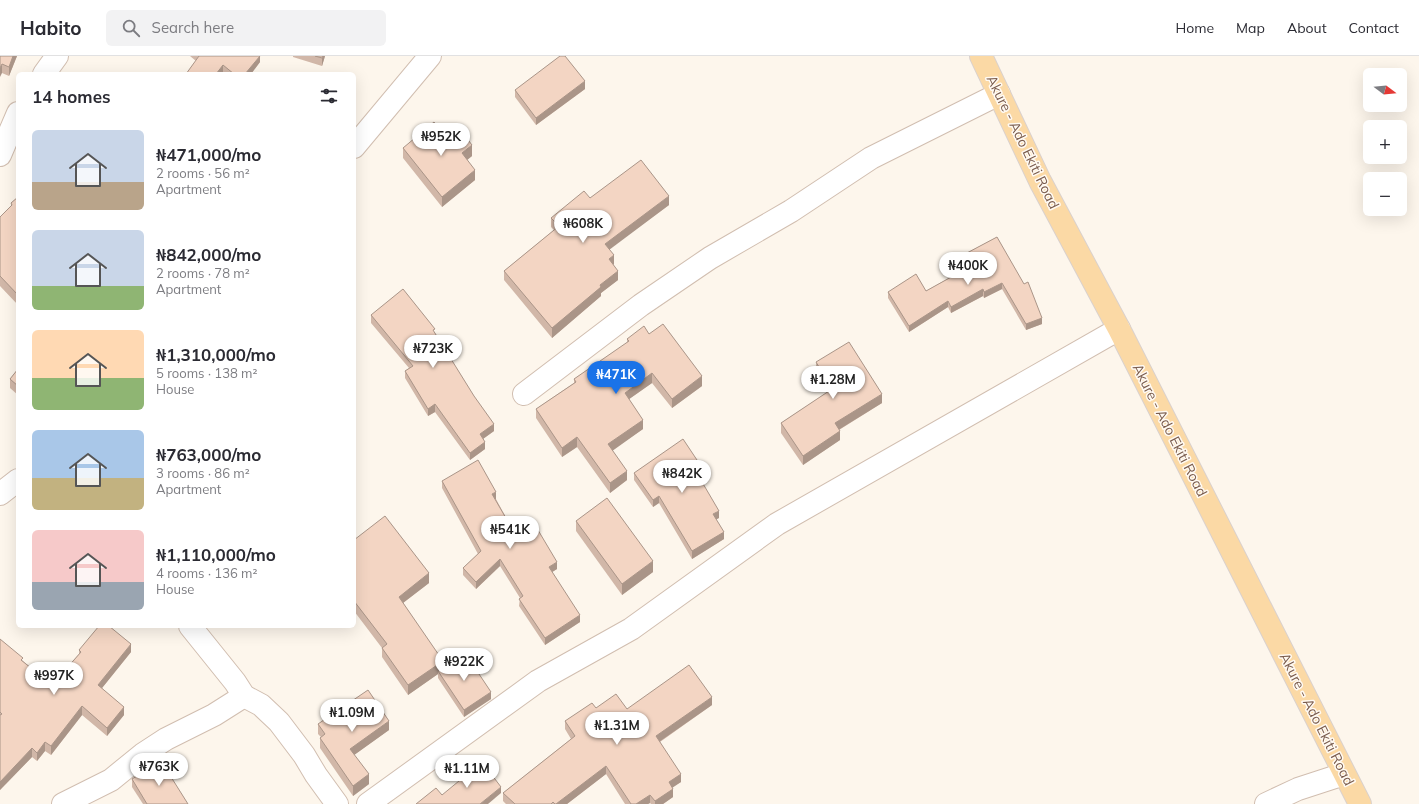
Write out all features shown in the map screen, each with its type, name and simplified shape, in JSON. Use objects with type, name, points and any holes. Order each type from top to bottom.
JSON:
[{"type":"main road","name":"Akure - Ado Ekiti Road","points":[[981,56],[1040,181],[1120,329],[1360,804]]},
{"type":"street","points":[[45,72],[57,56]]},
{"type":"street","points":[[356,145],[430,56]]},
{"type":"street","points":[[524,394],[641,305],[710,258],[791,212],[871,158],[999,94]]},
{"type":"street","points":[[0,155],[16,118]]},
{"type":"street","points":[[368,804],[538,681],[631,629],[777,524],[1120,329]]},
{"type":"street","points":[[0,472],[16,474]]},
{"type":"street","points":[[0,494],[16,482]]},
{"type":"street","points":[[192,628],[235,682],[244,696],[261,705],[279,722],[304,755],[316,775],[337,804]]},
{"type":"street","points":[[63,804],[111,780],[143,754],[166,739],[214,715],[244,696]]},
{"type":"street","points":[[1266,804],[1298,789],[1344,774]]},
{"type":"building","points":[[0,56],[13,56],[9,67],[2,64],[0,68]]},
{"type":"building","points":[[199,56],[260,56],[247,72],[232,72],[223,65],[218,72],[187,72]]},
{"type":"building","points":[[560,56],[565,56],[585,81],[536,118],[515,90]]},
{"type":"building","points":[[434,122],[446,137],[458,127],[472,145],[462,153],[475,170],[442,197],[403,148]]},
{"type":"building","points":[[641,160],[669,196],[605,244],[614,255],[609,259],[618,271],[552,328],[504,271],[559,226],[551,218],[584,191],[590,198]]},
{"type":"building","points":[[16,199],[16,293],[0,276],[0,217],[12,205],[11,203]]},
{"type":"building","points":[[997,237],[1024,284],[1028,282],[1042,318],[1026,324],[1002,283],[984,292],[983,289],[951,307],[948,301],[909,326],[888,292],[916,274],[926,291],[971,266],[965,254]]},
{"type":"building","points":[[403,289],[435,329],[433,330],[474,396],[494,424],[480,434],[485,442],[470,453],[435,404],[428,409],[405,371],[413,366],[371,315]]},
{"type":"building","points":[[663,324],[702,376],[672,399],[652,373],[625,393],[643,420],[608,444],[627,471],[610,483],[577,437],[562,448],[536,409],[576,382],[574,379],[629,341],[627,339],[644,326],[649,334]]},
{"type":"building","points":[[849,342],[882,394],[835,423],[840,431],[803,456],[781,423],[832,389],[816,362]]},
{"type":"building","points":[[16,372],[16,384],[10,379]]},
{"type":"building","points":[[683,439],[701,466],[695,470],[719,511],[713,514],[724,532],[692,551],[659,496],[653,500],[634,473]]},
{"type":"building","points":[[478,460],[496,492],[492,494],[514,532],[532,520],[557,562],[549,567],[580,615],[545,638],[519,599],[523,596],[500,559],[476,582],[463,568],[481,551],[442,481]]},
{"type":"building","points":[[607,498],[653,561],[622,584],[576,521]]},
{"type":"building","points":[[385,516],[429,573],[399,597],[443,661],[408,685],[382,648],[387,644],[356,604],[356,538]]},
{"type":"building","points":[[97,628],[111,628],[131,644],[98,685],[124,707],[107,728],[82,706],[51,746],[45,742],[37,753],[32,748],[0,782],[0,715],[2,714],[0,712],[0,639],[23,658],[21,660],[52,685],[81,652],[79,650]]},
{"type":"building","points":[[465,653],[491,692],[464,710],[438,671]]},
{"type":"building","points":[[689,665],[712,697],[656,736],[681,774],[669,782],[673,789],[655,801],[650,795],[636,804],[631,804],[606,766],[556,804],[553,802],[551,804],[515,804],[503,793],[575,736],[565,721],[592,703],[596,708],[616,694],[627,709]]},
{"type":"building","points":[[368,690],[389,721],[350,749],[369,774],[353,786],[320,738],[325,734],[318,724]]},
{"type":"building","points":[[161,761],[188,804],[147,804],[132,779]]},
{"type":"building","points":[[482,762],[501,787],[480,804],[416,804],[436,788],[442,795]]}]
